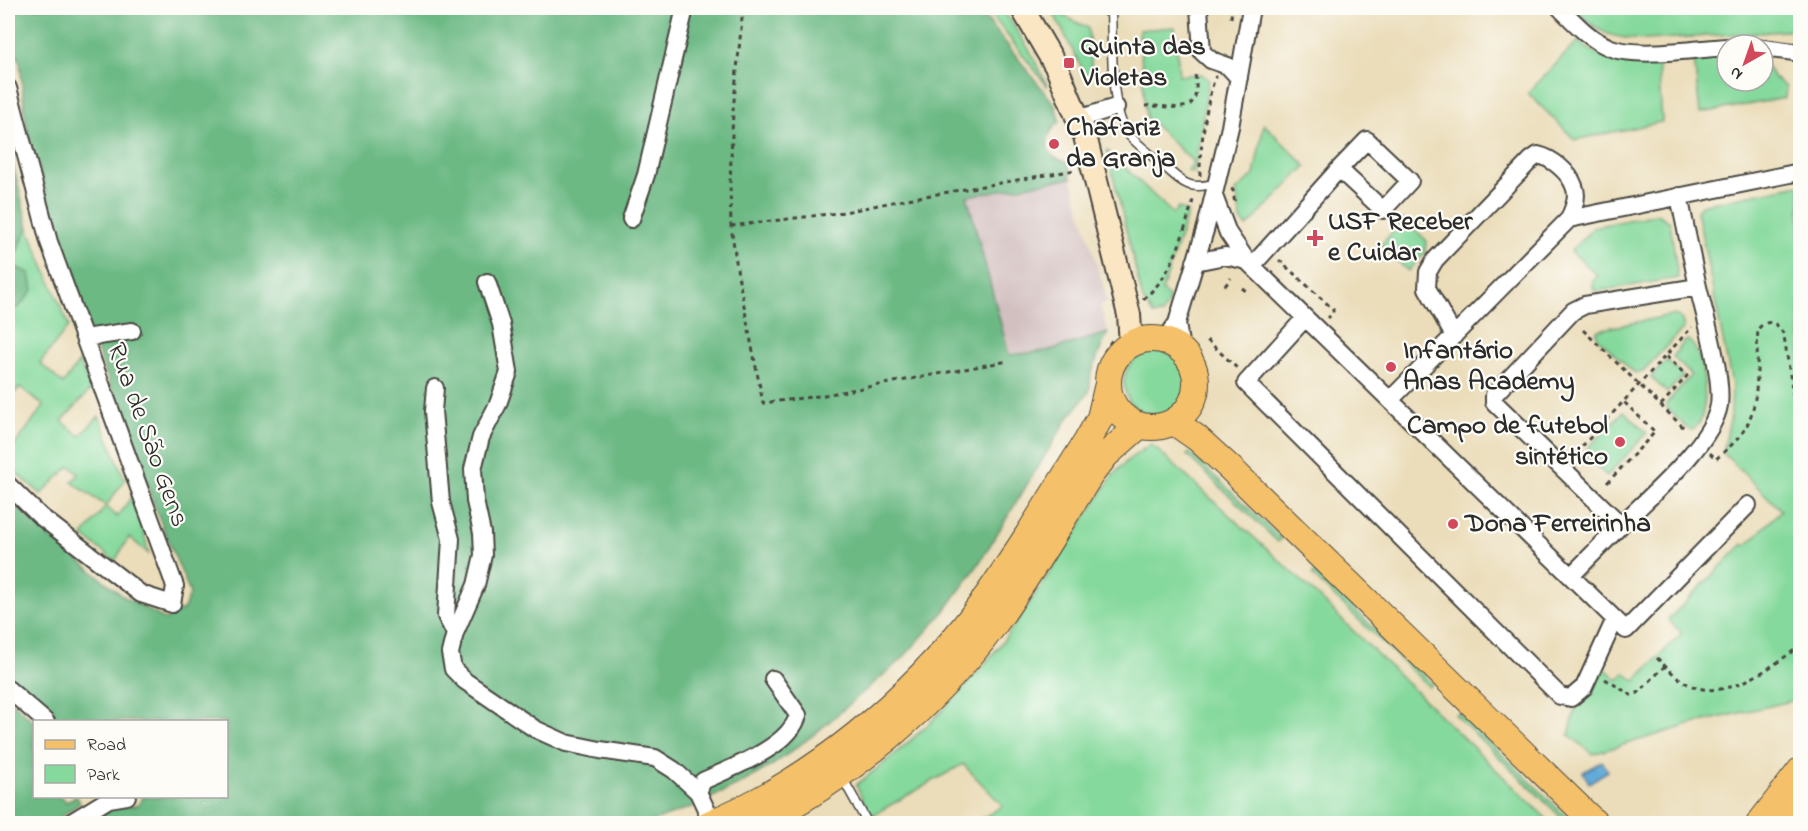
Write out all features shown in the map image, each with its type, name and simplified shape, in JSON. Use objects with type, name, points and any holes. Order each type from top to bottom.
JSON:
[{"type":"main road","points":[[1022,8],[1058,68],[1085,136],[1136,307],[1160,339],[1190,360],[1196,373],[1197,387],[1193,401],[1180,418],[1151,428],[1127,421],[1111,401],[1107,388]]},
{"type":"main road","points":[[709,819],[780,787],[828,756],[888,708],[944,651],[995,586],[1087,441],[1100,418],[1112,362],[1120,352],[1160,339]]},
{"type":"main road","points":[[1180,418],[1197,438],[1596,824]]},
{"type":"main road","points":[[758,824],[793,805],[840,774],[896,730],[931,698],[993,626],[1091,474],[1106,455],[1139,426]]},
{"type":"main road","points":[[1759,824],[1800,771]]},
{"type":"main road","points":[[1783,824],[1800,802]]},
{"type":"street","points":[[632,219],[646,176],[685,8]]},
{"type":"street","points":[[1199,8],[1202,52],[1211,60],[1222,63],[1239,78]]},
{"type":"street","points":[[1160,339],[1195,262],[1220,189],[1251,8]]},
{"type":"street","points":[[1560,8],[1595,40],[1612,48],[1651,52],[1715,48]]},
{"type":"street","points":[[1775,50],[1794,52]]},
{"type":"street","name":"Rua de São Gens","points":[[8,88],[49,242],[175,586],[172,604],[141,594],[40,516],[8,485]]},
{"type":"street","points":[[1078,119],[1116,107]]},
{"type":"street","points":[[1390,400],[1454,336],[1569,219],[1575,203],[1575,187],[1563,171],[1548,158],[1538,155],[1531,160],[1435,260],[1428,272],[1427,288],[1454,336]]},
{"type":"street","points":[[1249,264],[1339,169]]},
{"type":"street","points":[[1569,219],[1800,172]]},
{"type":"street","points":[[1220,189],[1228,233],[1249,264],[1621,624]]},
{"type":"street","points":[[1571,576],[1699,447],[1719,406],[1720,385],[1679,196]]},
{"type":"street","points":[[1195,262],[1225,256],[1249,264]]},
{"type":"street","points":[[487,282],[501,324],[509,372],[498,404],[481,436],[473,469],[483,555],[476,585],[455,633],[450,652],[453,669],[465,681],[486,694],[506,711],[535,729],[566,743],[655,758],[674,770],[698,792],[709,819]]},
{"type":"street","points":[[1621,525],[1494,402],[1494,395],[1573,311],[1585,305],[1698,287]]},
{"type":"street","points":[[1305,318],[1246,383],[1560,696],[1570,698],[1584,687],[1621,624],[1748,505]]},
{"type":"street","points":[[85,338],[132,331]]},
{"type":"street","points":[[435,388],[433,411],[441,502],[452,539],[446,616],[455,633]]},
{"type":"street","points":[[698,792],[703,781],[776,743],[795,726],[798,715],[773,678]]},
{"type":"street","points":[[8,689],[44,720]]},
{"type":"street","points":[[68,824],[109,799],[115,798]]},
{"type":"lane","points":[[1099,8],[1111,13],[1116,107],[1121,123],[1130,135],[1184,184],[1220,189]]},
{"type":"lane","points":[[840,774],[868,824]]},
{"type":"path","points":[[743,8],[729,182],[731,226],[738,275],[763,403],[819,396],[1008,361]]},
{"type":"path","points":[[1230,24],[1233,8]]},
{"type":"path","points":[[1198,181],[1199,163],[1214,81],[1222,63]]},
{"type":"path","points":[[1145,106],[1158,105],[1179,109],[1188,105],[1196,91],[1194,74]]},
{"type":"path","points":[[731,226],[845,212],[1093,166]]},
{"type":"path","points":[[1220,189],[1233,191],[1236,209]]},
{"type":"path","points":[[1136,307],[1158,285],[1179,246],[1194,195]]},
{"type":"path","points":[[1273,254],[1333,309],[1333,313],[1324,322]]},
{"type":"path","points":[[1225,286],[1231,278]]},
{"type":"path","points":[[1242,288],[1246,291]]},
{"type":"path","points":[[1708,451],[1716,459],[1741,435],[1750,416],[1757,381],[1758,329],[1763,323],[1769,321],[1776,324],[1784,336],[1800,440]]},
{"type":"path","points":[[1576,453],[1692,327]]},
{"type":"path","points":[[1583,330],[1684,428]]},
{"type":"path","points":[[1207,340],[1243,373]]},
{"type":"path","points":[[1661,405],[1687,376],[1665,355]]},
{"type":"path","points":[[1607,483],[1655,432],[1624,402]]},
{"type":"path","points":[[1657,658],[1686,683],[1704,689],[1734,687],[1766,671],[1800,646]]},
{"type":"path","points":[[676,824],[709,819]]},
{"type":"shaded area","points":[[1071,178],[1108,302],[1100,305],[1108,333],[1046,351],[1009,355],[967,195]]},
{"type":"green space","points":[[8,8],[978,8],[1055,105],[1060,122],[1050,134],[1049,151],[1059,160],[1068,162],[1071,178],[967,196],[1009,355],[1046,351],[1108,333],[1091,375],[1089,392],[1066,421],[978,565],[943,613],[902,659],[816,733],[774,764],[738,785],[689,808],[646,824],[85,823],[112,809],[138,805],[142,798],[228,798],[228,720],[54,720],[8,681],[8,498],[45,533],[123,596],[166,620],[184,609],[190,593],[163,528],[73,285],[26,126],[20,63],[8,32]]},
{"type":"green space","points":[[986,8],[1002,8],[1030,51],[1048,87]]},
{"type":"green space","points":[[1574,8],[1800,8],[1800,30],[1715,33],[1715,35],[1645,40],[1613,36],[1590,23]]},
{"type":"green space","points":[[1052,10],[1088,28],[1092,72],[1089,82]]},
{"type":"green space","points":[[1175,27],[1179,75],[1201,74],[1209,79],[1194,173],[1188,171],[1193,162],[1146,117],[1139,30]]},
{"type":"green space","points":[[1578,41],[1606,58],[1635,62],[1658,61],[1662,122],[1575,140],[1528,93]]},
{"type":"green space","points":[[1715,58],[1715,93],[1775,93],[1775,79],[1786,87],[1785,98],[1700,113],[1694,59]]},
{"type":"green space","points":[[1264,124],[1306,166],[1247,227],[1241,220],[1236,191],[1254,175]]},
{"type":"green space","points":[[8,141],[28,228],[10,265],[30,273],[33,290],[19,307],[8,310]]},
{"type":"green space","points":[[1107,150],[1173,214],[1178,208],[1188,212],[1162,291],[1170,298],[1163,314],[1153,315],[1143,300]]},
{"type":"green space","points":[[1800,185],[1800,699],[1696,723],[1593,754],[1569,735],[1576,707],[1590,694],[1603,667],[1618,680],[1625,673],[1635,681],[1682,633],[1668,620],[1743,544],[1746,546],[1781,510],[1723,453],[1731,415],[1732,385],[1697,211],[1701,205]]},
{"type":"green space","points":[[1657,214],[1670,222],[1678,278],[1598,291],[1593,289],[1593,281],[1598,276],[1571,251],[1594,227]]},
{"type":"green space","points":[[1404,219],[1426,240],[1425,253],[1408,271],[1381,245]]},
{"type":"green space","points":[[28,228],[69,326],[40,363],[63,384],[79,362],[91,389],[62,421],[80,436],[99,416],[125,480],[106,506],[72,482],[79,474],[70,466],[41,494],[8,466],[8,454],[44,406],[20,387],[8,401],[8,310],[19,307],[10,265]]},
{"type":"green space","points":[[1672,315],[1680,317],[1683,329],[1642,372],[1636,373],[1631,370],[1598,338],[1596,333],[1598,330]]},
{"type":"green space","points":[[1688,340],[1698,355],[1704,389],[1701,419],[1693,430],[1688,429],[1667,408],[1666,404],[1691,375],[1673,357]]},
{"type":"green space","points":[[1150,351],[1162,351],[1179,360],[1186,371],[1188,383],[1186,395],[1179,406],[1162,415],[1150,415],[1138,410],[1129,401],[1124,389],[1124,377],[1129,365],[1138,356]]},
{"type":"green space","points":[[1667,360],[1683,376],[1667,393],[1651,377]]},
{"type":"green space","name":"Campo de futebol sintético","points":[[1624,411],[1647,433],[1607,476],[1586,456],[1585,451]]},
{"type":"green space","points":[[1151,444],[1302,581],[1551,823],[974,823],[1003,806],[963,764],[871,816],[856,785],[922,730],[962,690],[999,646],[1029,605],[1114,474],[1128,460]]},
{"type":"green space","points":[[1190,453],[1281,539],[1278,542],[1187,455]]},
{"type":"green space","points":[[134,494],[149,554],[129,537],[115,561],[83,536],[106,506],[117,517]]},
{"type":"green space","points":[[1315,572],[1432,684],[1429,687],[1312,575]]},
{"type":"green space","points":[[8,698],[33,721],[33,798],[63,798],[66,802],[78,798],[80,803],[52,823],[8,823]]},
{"type":"green space","points":[[1458,712],[1573,823],[1567,823],[1455,715]]},
{"type":"water","points":[[1602,761],[1608,771],[1589,783],[1583,772]]},
{"type":"place","name":"Quinta das Violetas","points":[[1069,63]]},
{"type":"place","name":"Chafariz da Granja","points":[[1054,144]]},
{"type":"place","name":"USF Receber e Cuidar","points":[[1315,238]]},
{"type":"place","name":"Infantário Anas Academy","points":[[1391,367]]},
{"type":"place","name":"Campo de futebol sintético","points":[[1620,442]]},
{"type":"place","name":"Dona Ferreirinha","points":[[1453,524]]}]
